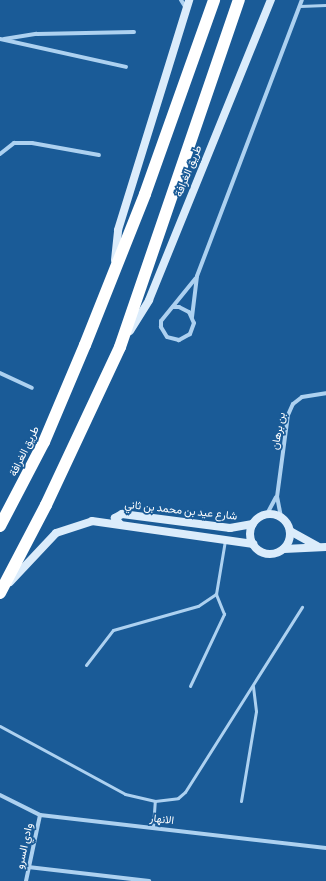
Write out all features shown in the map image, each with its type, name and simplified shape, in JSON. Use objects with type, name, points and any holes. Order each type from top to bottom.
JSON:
[{"type":"highway","name":"طريق الغرافة","points":[[0,526],[44,442],[114,273],[146,194],[214,0]]},
{"type":"highway","name":"طريق الغرافة","points":[[0,593],[49,498],[120,347],[239,0]]},
{"type":"main road","name":"طريق الغرافة","points":[[114,273],[118,230],[189,0]]},
{"type":"main road","name":"طريق الغرافة","points":[[120,347],[148,300],[271,0]]},
{"type":"main road","name":"شارع عيد بن محمد بن ثاني","points":[[120,524],[115,518],[122,514],[230,528],[253,524]]},
{"type":"main road","points":[[267,514],[281,517],[290,531],[322,547],[284,549],[267,554],[253,544],[250,532],[253,524],[267,514]]},
{"type":"main road","name":"شارع عيد بن محمد بن ثاني","points":[[0,593],[56,533],[92,521],[253,544]]},
{"type":"main road","points":[[284,549],[289,541],[290,531]]},
{"type":"street","points":[[180,0],[186,8]]},
{"type":"street","points":[[197,276],[173,307],[163,315],[160,327],[167,337],[173,340],[179,340],[190,334],[193,329],[192,317],[197,276],[302,0]]},
{"type":"street","points":[[2,39],[37,34],[134,32]]},
{"type":"street","points":[[2,39],[126,67]]},
{"type":"street","points":[[0,154],[14,143],[32,143],[99,155]]},
{"type":"street","points":[[173,307],[184,308],[192,317]]},
{"type":"street","points":[[0,373],[32,388]]},
{"type":"street","name":"بن برهان","points":[[281,517],[277,497],[286,429],[293,404],[302,397],[326,393]]},
{"type":"street","name":"بن برهان","points":[[267,514],[277,497]]},
{"type":"street","name":"الانهار","points":[[0,795],[40,815],[326,848]]},
{"type":"street","name":"وادي السرو","points":[[26,881],[40,815]]},
{"type":"street","points":[[28,868],[149,881]]},
{"type":"lane","points":[[300,6],[326,5]]},
{"type":"lane","points":[[190,686],[224,614],[216,594],[225,539]]},
{"type":"lane","points":[[86,665],[113,630],[198,606],[216,594]]},
{"type":"lane","points":[[0,726],[125,794],[155,801],[178,798],[185,792],[302,607]]},
{"type":"lane","points":[[241,801],[256,711],[253,686]]},
{"type":"lane","points":[[153,827],[155,801]]}]
